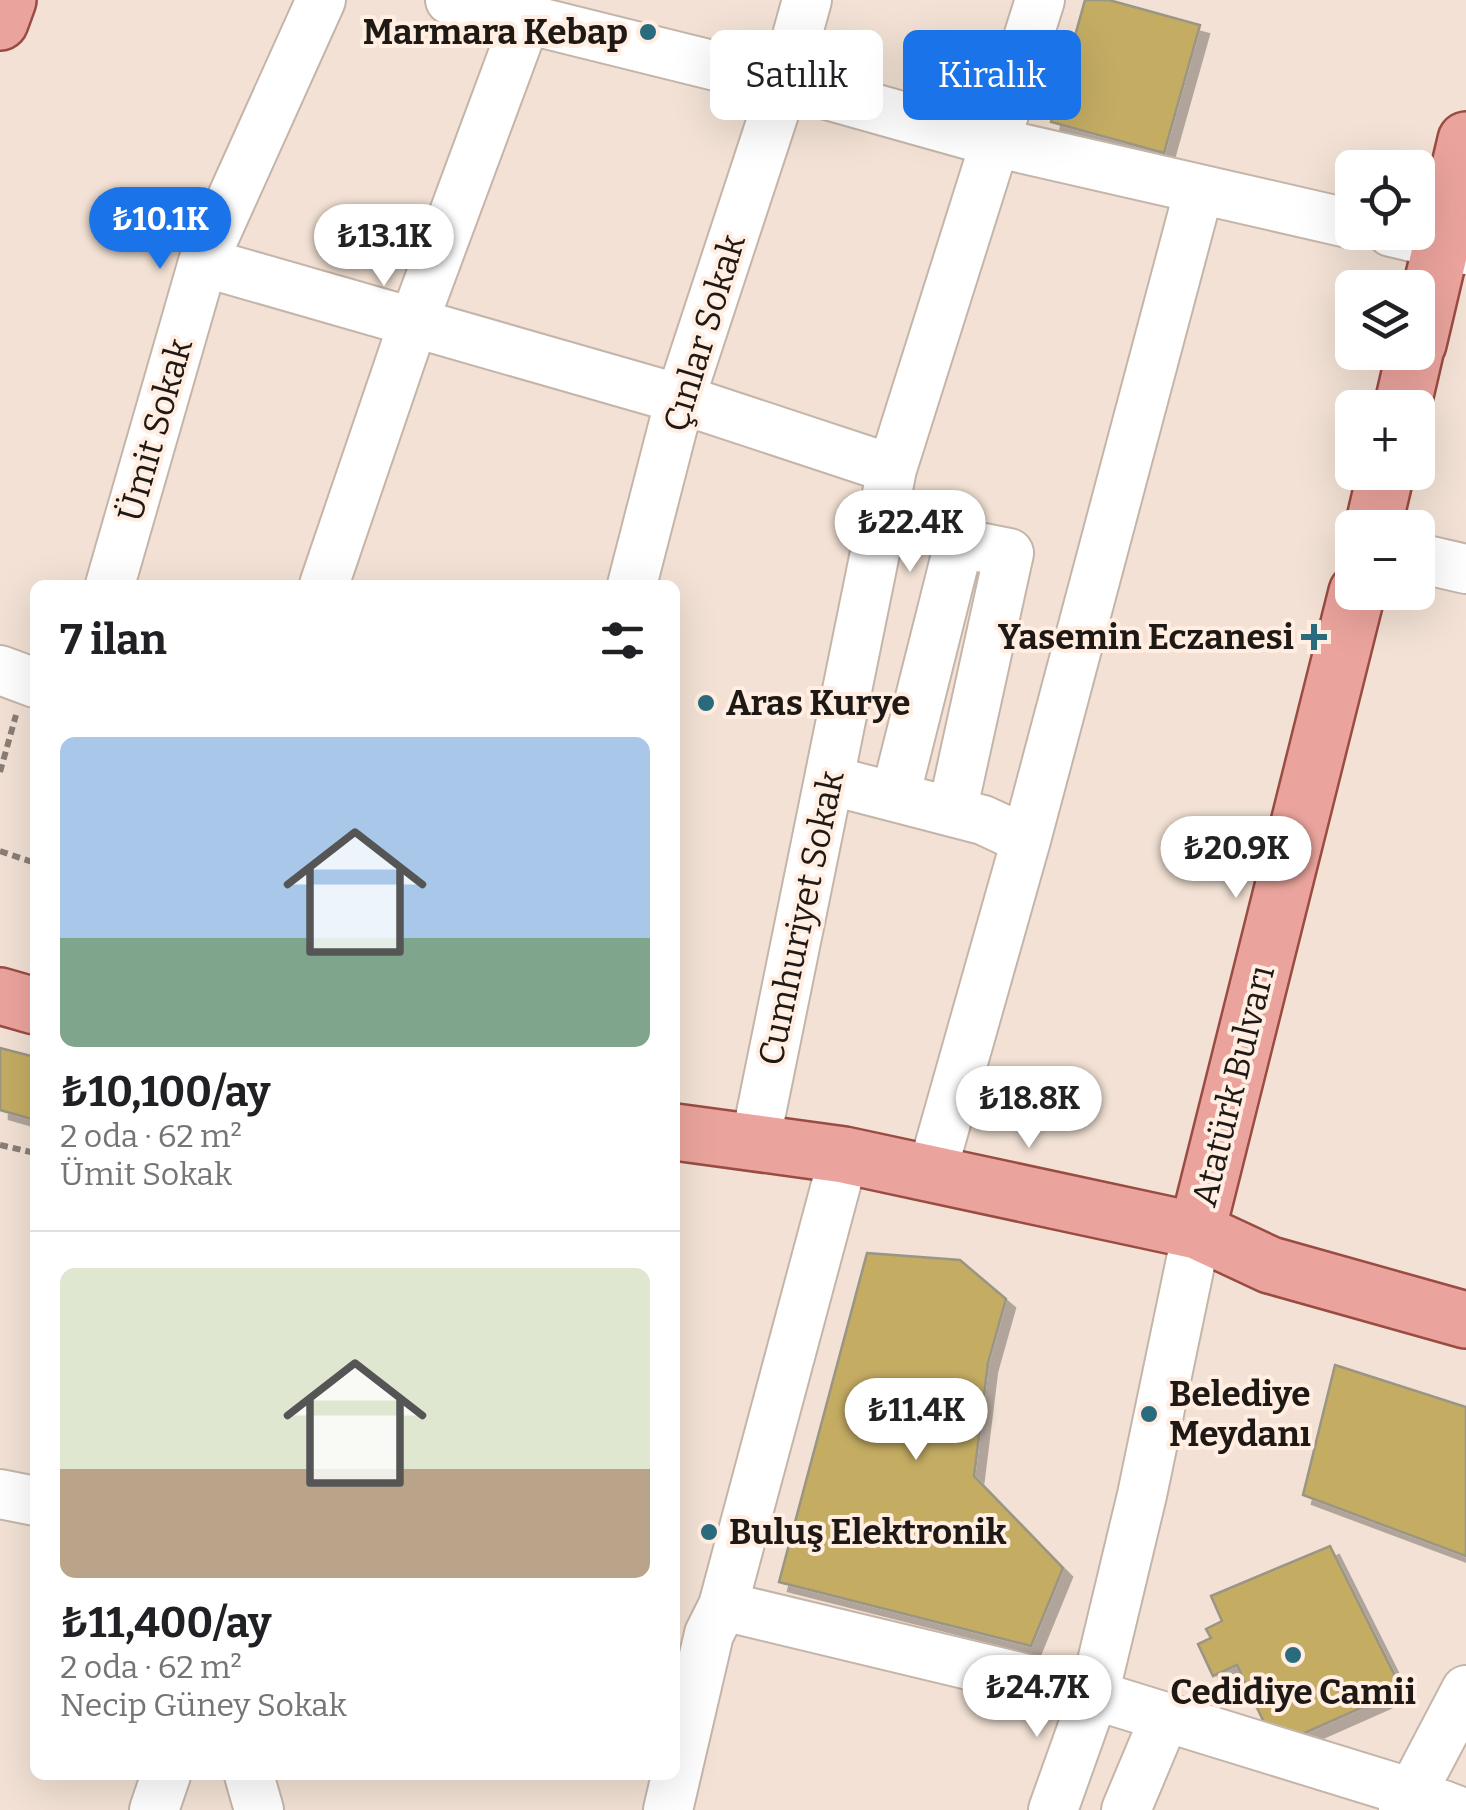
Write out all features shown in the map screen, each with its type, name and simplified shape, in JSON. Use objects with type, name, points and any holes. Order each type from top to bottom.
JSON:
[{"type":"main road","points":[[0,22],[8,0]]},
{"type":"main road","points":[[1435,236],[1466,140]]},
{"type":"main road","name":"Atatürk Bulvarı","points":[[1197,1231],[1352,610]]},
{"type":"main road","points":[[0,996],[30,1005]]},
{"type":"main road","points":[[680,1133],[844,1154],[1197,1231],[1270,1265],[1466,1320]]},
{"type":"street","name":"Ümit Sokak","points":[[111,580],[203,262],[321,0]]},
{"type":"street","points":[[450,0],[710,65]]},
{"type":"street","name":"Çınlar Sokak","points":[[799,30],[807,0]]},
{"type":"street","name":"Cumhuriyet Sokak","points":[[755,1143],[892,469],[1040,0]]},
{"type":"street","points":[[336,580],[414,321],[526,19]]},
{"type":"street","points":[[883,111],[994,142],[1335,220]]},
{"type":"street","name":"Çınlar Sokak","points":[[633,580],[680,400],[772,120]]},
{"type":"street","points":[[932,1172],[1026,840],[1199,190]]},
{"type":"street","points":[[203,262],[680,400],[892,469]]},
{"type":"street","points":[[895,797],[958,543],[1009,553],[952,812]]},
{"type":"street","points":[[1435,562],[1466,569]]},
{"type":"street","points":[[829,780],[983,820],[1026,840]]},
{"type":"street","points":[[680,1744],[702,1622],[844,1154]]},
{"type":"street","points":[[1053,1810],[1094,1695],[1142,1495],[1197,1231]]},
{"type":"street","points":[[0,1494],[30,1500]]},
{"type":"street","points":[[702,1622],[1094,1695],[1407,1801],[1456,1810]]},
{"type":"street","points":[[1407,1801],[1466,1690]]},
{"type":"street","points":[[1126,1810],[1165,1717]]},
{"type":"street","points":[[154,1810],[164,1780]]},
{"type":"street","points":[[250,1780],[259,1810]]},
{"type":"street","points":[[668,1810],[673,1780]]},
{"type":"path","points":[[0,772],[21,678]]},
{"type":"path","points":[[0,851],[30,861]]},
{"type":"path","points":[[0,1145],[30,1152]]},
{"type":"building","points":[[1085,0],[1109,0],[1200,25],[1164,153],[1051,122],[1081,120],[1081,30],[1077,30]]},
{"type":"building","points":[[0,1048],[30,1056],[30,1119],[0,1110]]},
{"type":"building","points":[[867,1253],[960,1260],[1006,1299],[988,1363],[974,1476],[1063,1568],[1031,1646],[779,1582]]},
{"type":"building","points":[[1335,1365],[1466,1407],[1466,1556],[1303,1495]]},
{"type":"building","name":"Cedidiye Camii","points":[[1330,1546],[1402,1690],[1275,1746],[1237,1665],[1213,1676],[1198,1644],[1211,1638],[1206,1629],[1222,1621],[1211,1596]]},
{"type":"place","name":"Marmara Kebap","points":[[648,32]]},
{"type":"place","name":"Yasemin Eczanesi","points":[[1314,637]]},
{"type":"place","name":"Aras Kurye","points":[[706,703]]},
{"type":"place","name":"Belediye Meydanı","points":[[1149,1414]]},
{"type":"place","name":"Buluş Elektronik","points":[[709,1532]]},
{"type":"place","name":"Cedidiye Camii","points":[[1293,1655]]}]
